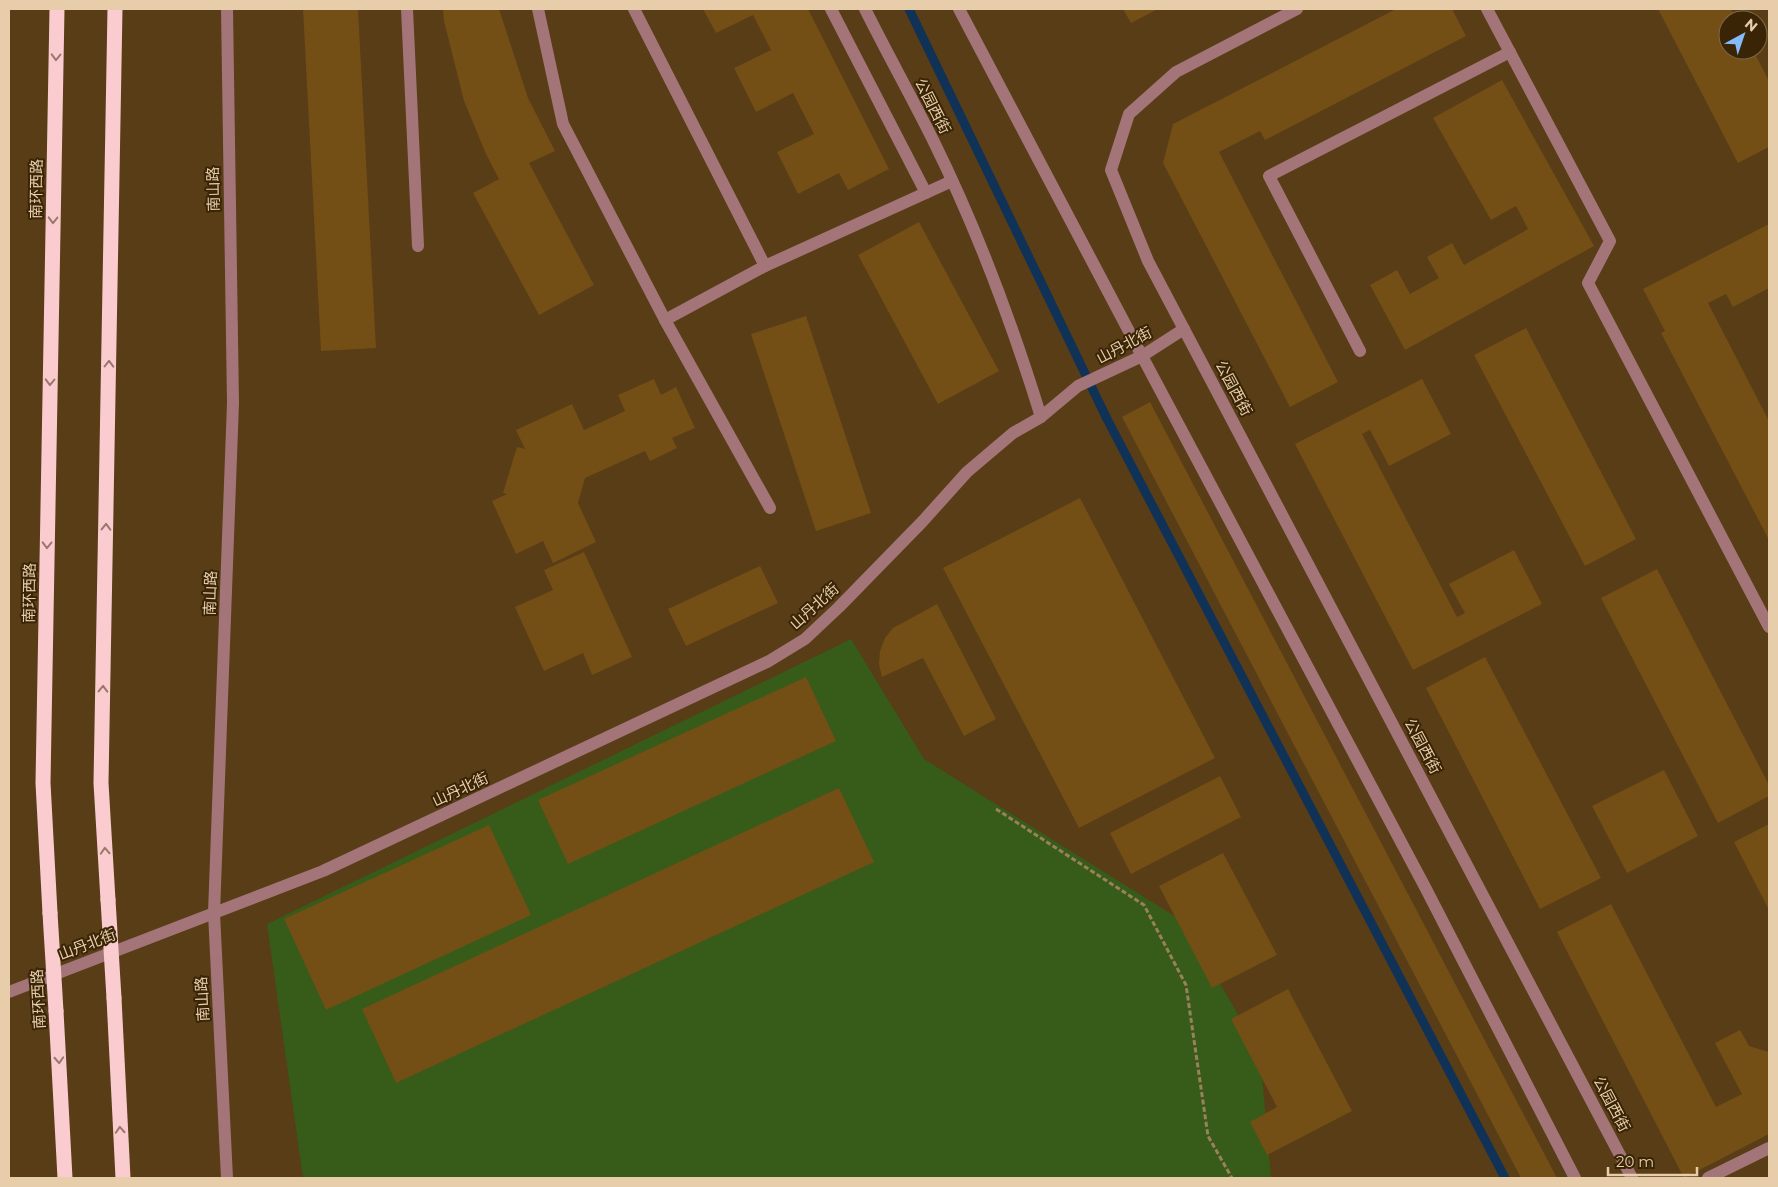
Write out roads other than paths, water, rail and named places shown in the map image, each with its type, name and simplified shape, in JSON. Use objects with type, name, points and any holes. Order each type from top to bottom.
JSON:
[{"type":"highway","name":"南环西路","points":[[57,9],[43,783],[65,1178]]},
{"type":"highway","points":[[115,9],[101,783],[123,1178]]},
{"type":"street","name":"南山路","points":[[227,9],[233,403],[214,913],[227,1178]]},
{"type":"street","points":[[407,9],[418,246]]},
{"type":"street","points":[[538,9],[563,124],[665,320],[770,508]]},
{"type":"street","points":[[634,9],[765,266]]},
{"type":"street","points":[[831,9],[926,193]]},
{"type":"street","name":"公园西街","points":[[865,9],[934,141],[952,181],[1020,347],[1041,417]]},
{"type":"street","points":[[960,9],[1142,356],[1425,887],[1575,1178]]},
{"type":"street","points":[[1184,329],[1148,261],[1111,170],[1128,114],[1176,72],[1297,9]]},
{"type":"street","points":[[1488,9],[1610,241],[1588,283],[1769,627]]},
{"type":"street","points":[[1360,351],[1270,176],[1510,52]]},
{"type":"street","points":[[665,320],[765,266],[952,181]]},
{"type":"street","name":"山丹北街","points":[[9,992],[323,871],[769,661],[805,639],[922,522],[967,472],[1013,433],[1041,417],[1078,386],[1142,356],[1184,329]]},
{"type":"street","name":"公园西街","points":[[1184,329],[1632,1178]]},
{"type":"street","points":[[1708,1178],[1769,1148]]},
{"type":"waterway","points":[[909,9],[1107,419],[1505,1178]]}]
